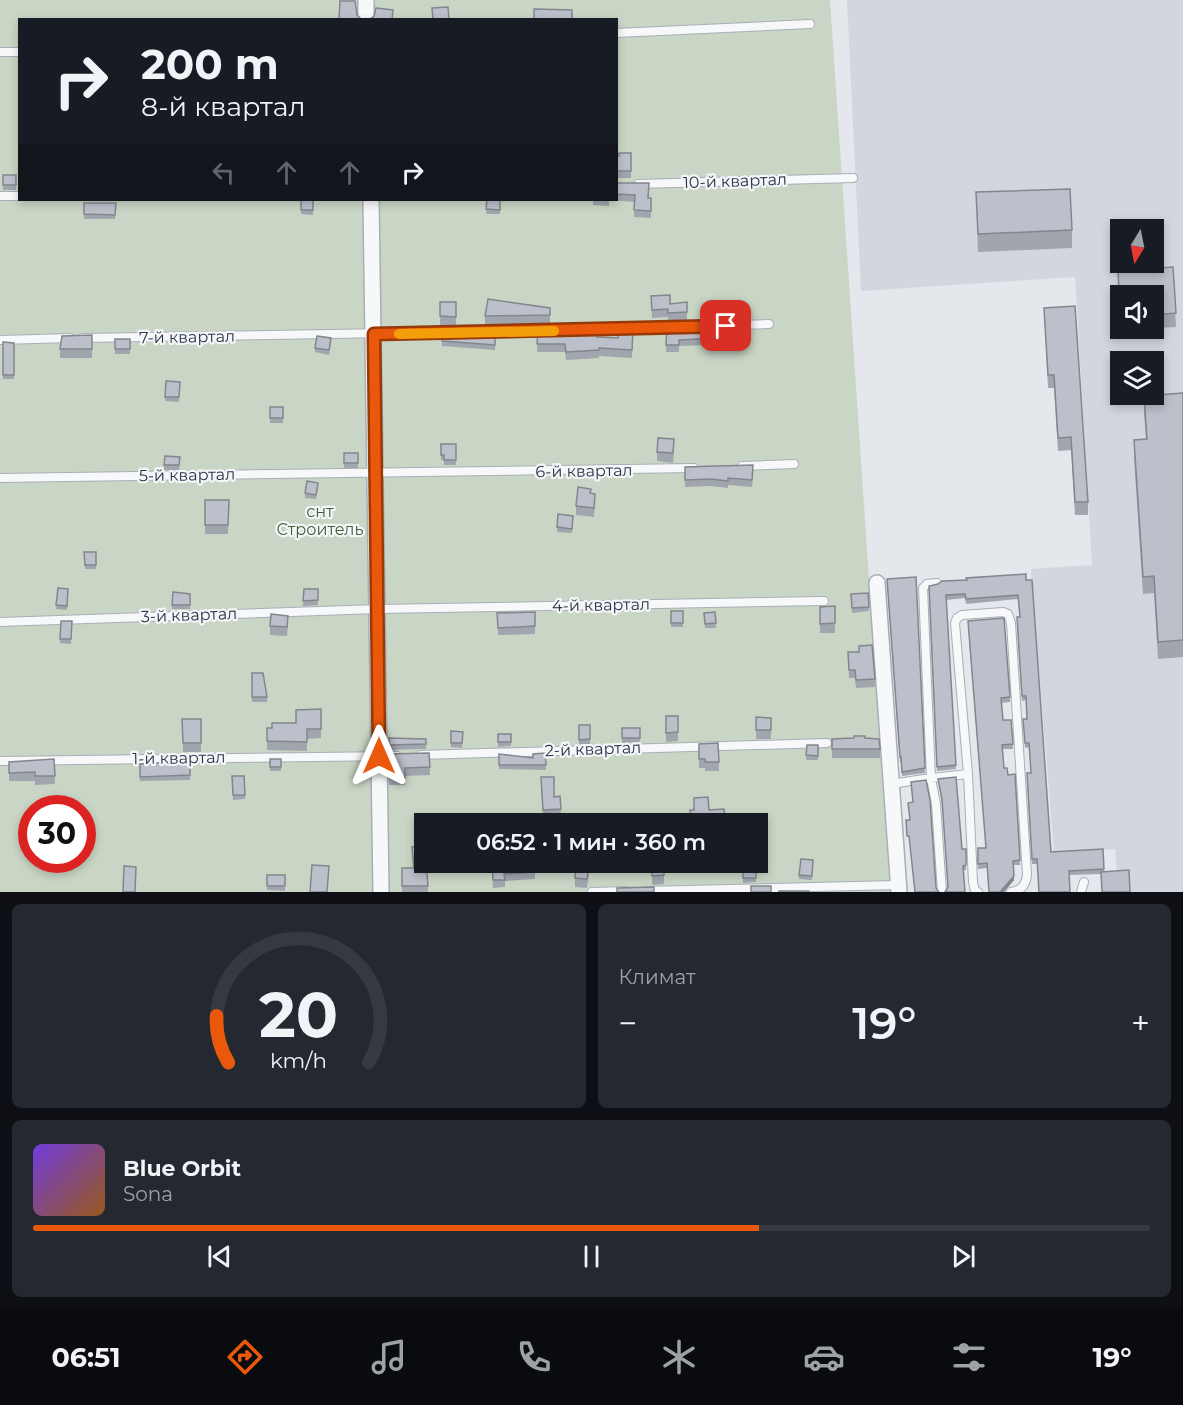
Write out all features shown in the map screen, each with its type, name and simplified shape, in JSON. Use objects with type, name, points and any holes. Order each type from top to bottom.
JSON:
[{"type":"street","points":[[366,0],[366,18]]},
{"type":"street","points":[[370,201],[374,334],[381,892]]},
{"type":"street","points":[[877,583],[898,889]]},
{"type":"lane","points":[[618,33],[810,24]]},
{"type":"lane","points":[[0,52],[18,51]]},
{"type":"lane","name":"10-й квартал","points":[[628,184],[853,178]]},
{"type":"lane","points":[[0,196],[18,196]]},
{"type":"lane","name":"7-й квартал","points":[[0,340],[618,330],[769,324]]},
{"type":"lane","points":[[738,466],[794,464]]},
{"type":"lane","name":"6-й квартал","points":[[375,473],[704,468]]},
{"type":"lane","name":"5-й квартал","points":[[0,478],[375,473]]},
{"type":"lane","points":[[937,583],[927,584],[923,588],[931,778],[936,804],[942,892]]},
{"type":"lane","name":"4-й квартал","points":[[378,609],[824,601]]},
{"type":"lane","name":"3-й квартал","points":[[0,622],[378,609]]},
{"type":"lane","points":[[978,892],[975,891],[973,882],[968,774],[955,623],[962,615],[1007,613],[1011,622],[1027,875],[1025,885],[1011,892]]},
{"type":"lane","name":"2-й квартал","points":[[414,755],[827,743]]},
{"type":"lane","points":[[379,756],[402,756]]},
{"type":"lane","name":"1-й квартал","points":[[0,761],[379,756]]},
{"type":"lane","points":[[891,784],[968,774]]},
{"type":"lane","points":[[1081,892],[1083,882]]},
{"type":"lane","points":[[592,892],[898,889]]},
{"type":"shaded area","points":[[847,0],[1183,0],[1183,892],[1119,892],[1115,849],[1054,853],[1031,569],[1092,565],[1075,277],[861,291]]},
{"type":"green space","name":"снт Строитель","points":[[0,0],[830,0],[890,892],[0,892]]},
{"type":"building","points":[[340,1],[355,1],[357,15],[360,18],[339,18]]},
{"type":"building","points":[[448,7],[449,18],[433,18],[432,8]]},
{"type":"building","points":[[376,8],[393,10],[392,18],[372,18]]},
{"type":"building","points":[[534,9],[572,10],[572,18],[534,18]]},
{"type":"building","points":[[619,153],[631,153],[631,171],[618,171]]},
{"type":"building","points":[[3,175],[16,175],[16,185],[3,185]]},
{"type":"building","points":[[618,183],[649,183],[648,198],[651,198],[651,211],[634,210],[635,195],[618,194]]},
{"type":"building","points":[[1070,189],[1072,230],[978,234],[976,192]]},
{"type":"building","points":[[301,201],[313,201],[313,210],[301,210]]},
{"type":"building","points":[[487,201],[500,201],[500,210],[486,209]]},
{"type":"building","points":[[84,203],[116,203],[115,215],[84,214]]},
{"type":"building","points":[[1173,267],[1176,313],[1164,314],[1164,285],[1119,285],[1118,273],[1164,273],[1164,268]]},
{"type":"building","points":[[670,295],[670,304],[687,302],[687,312],[668,313],[668,309],[652,310],[651,296]]},
{"type":"building","points":[[488,299],[550,308],[550,315],[485,316]]},
{"type":"building","points":[[440,302],[456,302],[456,317],[440,316]]},
{"type":"building","points":[[1075,306],[1088,502],[1075,502],[1071,437],[1058,438],[1054,375],[1048,375],[1044,308]]},
{"type":"building","points":[[735,325],[736,337],[679,340],[679,345],[666,345],[667,326]]},
{"type":"building","points":[[565,330],[582,330],[582,333],[597,333],[597,337],[618,338],[618,331],[633,331],[632,350],[599,348],[599,350],[566,352],[565,344],[537,344],[538,332],[565,333]]},
{"type":"building","points":[[495,333],[495,345],[442,341],[442,334]]},
{"type":"building","points":[[92,335],[92,349],[60,349],[62,336]]},
{"type":"building","points":[[317,336],[331,338],[329,350],[315,348]]},
{"type":"building","points":[[115,339],[130,339],[130,349],[115,349]]},
{"type":"building","points":[[3,342],[14,343],[14,375],[3,375]]},
{"type":"building","points":[[166,381],[180,382],[179,397],[165,397]]},
{"type":"building","points":[[1183,393],[1183,640],[1158,642],[1154,576],[1143,577],[1134,440],[1147,439],[1145,405],[1164,405],[1164,394]]},
{"type":"building","points":[[270,407],[283,407],[283,418],[270,418]]},
{"type":"building","points":[[658,438],[674,439],[673,453],[657,452]]},
{"type":"building","points":[[441,444],[456,444],[456,460],[444,460],[444,455],[441,455]]},
{"type":"building","points":[[344,453],[358,453],[358,463],[344,463]]},
{"type":"building","points":[[165,456],[180,457],[179,465],[164,465]]},
{"type":"building","points":[[753,465],[752,480],[728,478],[728,481],[685,480],[685,467]]},
{"type":"building","points":[[307,481],[318,483],[316,495],[305,493]]},
{"type":"building","points":[[578,487],[591,489],[590,493],[595,494],[594,508],[576,506]]},
{"type":"building","points":[[205,500],[229,500],[228,525],[205,525]]},
{"type":"building","points":[[558,514],[573,516],[572,529],[557,527]]},
{"type":"building","points":[[84,552],[96,552],[96,565],[85,565]]},
{"type":"building","points":[[1026,574],[1026,580],[1032,580],[1051,852],[1103,849],[1104,869],[1069,871],[1070,892],[1039,892],[1037,859],[1032,859],[1027,773],[1031,773],[1029,743],[1025,743],[1023,719],[1027,719],[1026,696],[1022,696],[1017,617],[1020,617],[1018,595],[966,599],[965,594],[946,595],[956,765],[937,767],[929,586],[942,581],[967,580],[966,578]]},
{"type":"building","points":[[916,577],[925,768],[902,772],[887,579]]},
{"type":"building","points":[[58,588],[68,589],[67,606],[56,605]]},
{"type":"building","points":[[304,589],[318,589],[318,600],[303,601]]},
{"type":"building","points":[[173,592],[190,594],[190,605],[172,605]]},
{"type":"building","points":[[868,593],[869,607],[852,608],[851,594]]},
{"type":"building","points":[[835,606],[835,623],[820,624],[820,607]]},
{"type":"building","points":[[671,611],[683,611],[683,623],[671,623]]},
{"type":"building","points":[[535,612],[535,626],[498,628],[497,613]]},
{"type":"building","points":[[715,612],[716,623],[705,624],[704,613]]},
{"type":"building","points":[[271,614],[288,616],[287,627],[270,626]]},
{"type":"building","points":[[1004,618],[1010,697],[1001,698],[1003,720],[1011,720],[1013,744],[1002,745],[1004,768],[1007,768],[1008,775],[1015,774],[1020,860],[1013,861],[1014,876],[1000,892],[989,892],[987,863],[978,864],[978,848],[986,848],[968,621]]},
{"type":"building","points":[[61,621],[72,621],[71,639],[60,639]]},
{"type":"building","points":[[872,645],[875,679],[856,680],[855,670],[849,670],[848,652],[859,652],[859,646]]},
{"type":"building","points":[[252,673],[263,673],[267,697],[252,697]]},
{"type":"building","points":[[321,709],[321,729],[307,729],[307,742],[267,741],[267,728],[272,728],[272,723],[296,723],[296,710]]},
{"type":"building","points":[[666,716],[678,716],[678,732],[666,733]]},
{"type":"building","points":[[756,717],[771,718],[771,730],[756,730]]},
{"type":"building","points":[[182,719],[201,719],[201,743],[183,743]]},
{"type":"building","points":[[579,725],[590,725],[590,739],[579,740]]},
{"type":"building","points":[[622,728],[640,728],[640,738],[622,738]]},
{"type":"building","points":[[451,731],[463,732],[462,743],[451,743]]},
{"type":"building","points":[[498,734],[511,734],[511,742],[498,742]]},
{"type":"building","points":[[854,736],[879,739],[880,749],[832,749],[832,739],[854,738]]},
{"type":"building","points":[[389,738],[426,739],[426,744],[389,745]]},
{"type":"building","points":[[718,743],[719,762],[705,762],[705,759],[699,759],[699,744]]},
{"type":"building","points":[[807,745],[818,745],[818,756],[806,755]]},
{"type":"building","points":[[429,753],[430,767],[405,768],[405,778],[389,778],[389,754]]},
{"type":"building","points":[[545,753],[546,765],[499,765],[499,754],[533,758],[533,754]]},
{"type":"building","points":[[54,759],[55,776],[35,776],[35,772],[9,773],[9,762]]},
{"type":"building","points":[[270,759],[281,759],[281,767],[270,767]]},
{"type":"building","points":[[190,761],[190,775],[140,777],[140,764]]},
{"type":"building","points":[[232,776],[244,776],[245,795],[233,795]]},
{"type":"building","points":[[541,777],[554,777],[554,797],[560,796],[561,809],[543,810]]},
{"type":"building","points":[[956,777],[962,849],[966,849],[966,865],[963,866],[965,892],[945,892],[948,887],[942,799],[938,779]]},
{"type":"building","points":[[926,780],[930,800],[936,888],[939,892],[915,892],[909,836],[907,836],[906,820],[910,820],[908,803],[913,802],[911,782]]},
{"type":"building","points":[[708,797],[709,810],[724,809],[724,813],[690,813],[690,810],[694,810],[694,798]]},
{"type":"building","points":[[801,859],[813,860],[812,876],[799,875]]},
{"type":"building","points":[[312,865],[329,866],[327,892],[310,892]]},
{"type":"building","points":[[124,866],[136,867],[135,892],[123,892]]},
{"type":"building","points":[[402,868],[414,868],[414,873],[427,873],[428,886],[402,886]]},
{"type":"building","points":[[1129,870],[1130,892],[1102,892],[1101,872]]},
{"type":"building","points":[[493,873],[520,873],[504,874],[505,880],[493,880]]},
{"type":"building","points":[[575,873],[588,873],[587,879],[575,878]]},
{"type":"building","points":[[652,873],[664,873],[664,875],[652,876]]},
{"type":"building","points":[[743,873],[756,873],[756,878],[743,878]]},
{"type":"building","points":[[267,875],[285,875],[285,886],[267,886]]},
{"type":"building","points":[[751,886],[771,886],[771,892],[751,892]]},
{"type":"building","points":[[654,887],[654,892],[617,892],[617,888]]},
{"type":"building","points":[[809,891],[809,892],[779,892]]},
{"type":"slow traffic","points":[[399,334],[554,331]]},
{"type":"route","points":[[379,756],[374,334],[726,326]]}]
